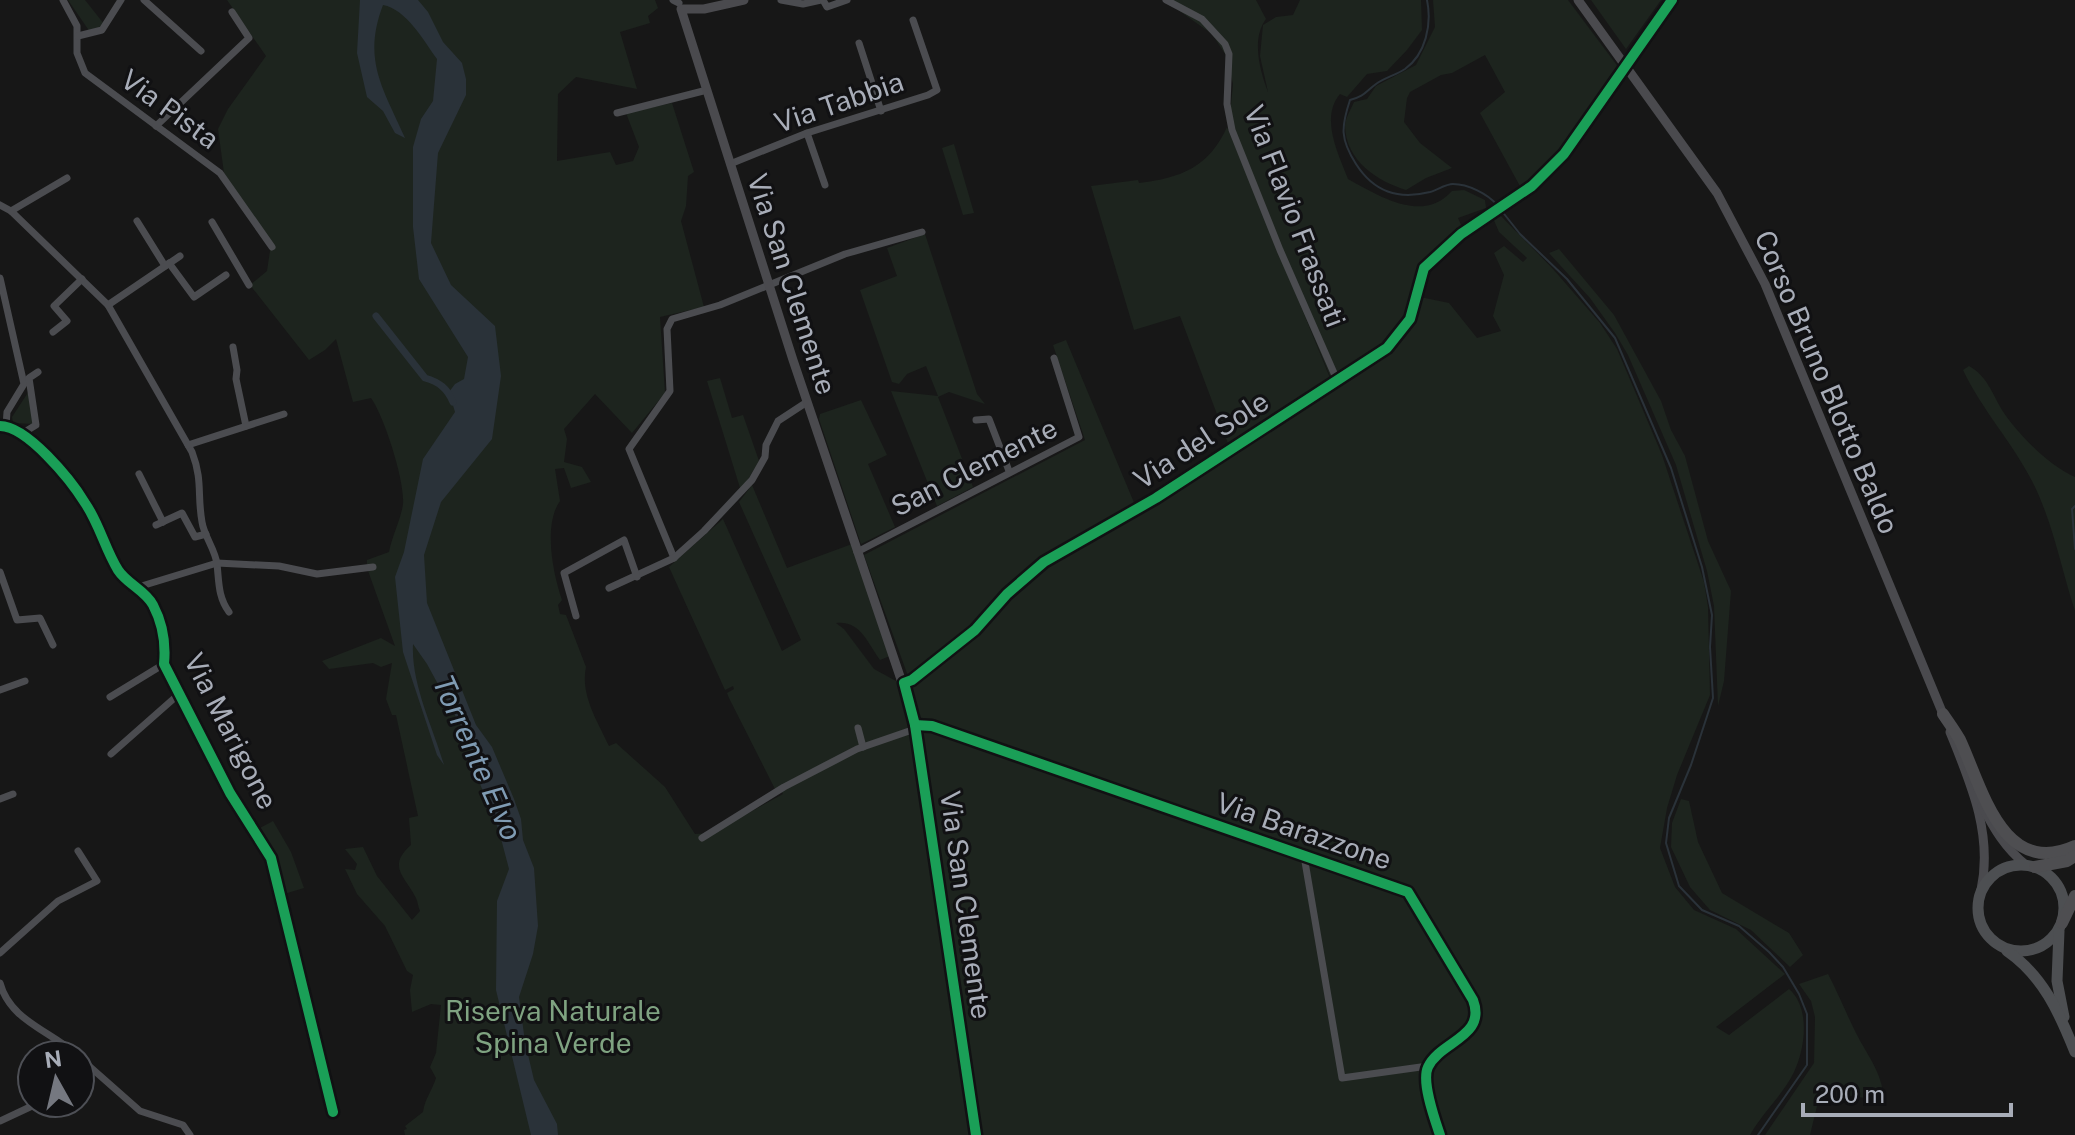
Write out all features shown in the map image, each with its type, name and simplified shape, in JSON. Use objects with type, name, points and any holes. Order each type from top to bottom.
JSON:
[{"type":"highway","points":[[1943,714],[1958,736],[1991,813],[2002,831],[2018,845],[2039,851],[2060,851],[2075,846]]},
{"type":"highway","points":[[2030,866],[2067,861],[2075,856]]},
{"type":"highway","points":[[2060,926],[2075,896]]},
{"type":"main road","points":[[2067,1033],[2057,981],[2056,953],[2064,900],[2046,872],[2030,866],[2004,868],[1981,890],[1977,912],[1980,922],[1991,940],[2024,963],[2042,983],[2075,1052]]},
{"type":"main road","points":[[2000,946],[2010,950],[2033,950],[2052,938],[2060,926]]},
{"type":"street","name":"Via Pista","points":[[63,0],[74,17],[78,60],[85,73],[223,175],[272,247]]},
{"type":"street","points":[[78,36],[102,30],[121,0]]},
{"type":"street","points":[[144,0],[201,51]]},
{"type":"street","points":[[678,3],[704,9],[744,0]]},
{"type":"street","points":[[781,0],[803,4],[822,0],[827,7],[847,0]]},
{"type":"street","name":"Via Flavio Frassati","points":[[1166,0],[1202,19],[1225,44],[1229,54],[1227,104],[1232,130],[1337,380]]},
{"type":"street","name":"Corso Bruno Blotto Baldo","points":[[1578,0],[1717,193],[1765,284],[1964,766],[1985,838],[1986,867],[1981,890]]},
{"type":"street","points":[[1626,65],[1672,0]]},
{"type":"street","name":"Via San Clemente","points":[[678,3],[807,402],[904,683],[915,727],[976,1135]]},
{"type":"street","points":[[156,126],[249,38],[232,12]]},
{"type":"street","name":"Via Tabbia","points":[[730,164],[807,133],[937,90],[913,20]]},
{"type":"street","points":[[859,43],[881,111]]},
{"type":"street","name":"Via del Sole","points":[[904,683],[968,636],[1016,585],[1044,562],[1156,498],[1387,348],[1410,319],[1424,268],[1461,234],[1532,186],[1564,154],[1626,65]]},
{"type":"street","points":[[617,113],[707,90]]},
{"type":"street","points":[[807,133],[825,185]]},
{"type":"street","points":[[11,211],[67,178]]},
{"type":"street","points":[[0,205],[11,211],[108,305],[188,445],[200,474],[202,524],[217,563],[216,577],[222,603],[229,612]]},
{"type":"street","points":[[137,221],[194,297],[226,275]]},
{"type":"street","points":[[212,222],[249,285]]},
{"type":"street","points":[[674,558],[629,449],[670,391],[669,323],[672,319],[720,305],[845,254],[922,232]]},
{"type":"street","points":[[108,305],[180,256]]},
{"type":"street","points":[[0,278],[24,384],[7,412],[3,426]]},
{"type":"street","points":[[53,332],[67,321],[54,306],[82,279]]},
{"type":"street","points":[[233,347],[246,426]]},
{"type":"street","name":"San Clemente","points":[[857,552],[1079,437],[1054,358]]},
{"type":"street","points":[[23,433],[36,425],[29,378],[38,372]]},
{"type":"street","points":[[609,588],[674,558],[727,509],[752,480],[765,457],[766,445],[778,421],[807,402]]},
{"type":"street","points":[[188,445],[284,414]]},
{"type":"street","points":[[976,420],[989,419],[1009,471]]},
{"type":"street","name":"Via Marigone","points":[[3,426],[23,433],[38,446],[86,503],[118,569],[151,601],[166,645],[164,664],[230,793],[271,858],[333,1112]]},
{"type":"street","points":[[139,474],[159,523],[182,513],[195,537],[206,534]]},
{"type":"street","points":[[576,616],[564,573],[624,540],[637,577]]},
{"type":"street","points":[[135,588],[217,563],[279,566],[317,574],[373,567]]},
{"type":"street","points":[[0,572],[17,620],[40,618],[53,645]]},
{"type":"street","points":[[110,697],[164,664]]},
{"type":"street","points":[[0,690],[25,681]]},
{"type":"street","points":[[111,754],[179,694]]},
{"type":"street","name":"Via Barazzone","points":[[915,727],[932,726],[1408,892],[1478,1013],[1474,1025],[1428,1066]]},
{"type":"street","points":[[702,838],[784,787],[863,747],[915,727]]},
{"type":"street","points":[[858,728],[863,747]]},
{"type":"street","name":"Corso Bruno Blotto Baldo","points":[[1964,766],[1996,833],[2013,855],[2030,866]]},
{"type":"street","points":[[0,799],[13,794]]},
{"type":"street","points":[[0,953],[58,901],[97,881],[78,851]]},
{"type":"street","points":[[1304,856],[1342,1078],[1428,1066],[1426,1076],[1431,1110],[1440,1135]]},
{"type":"street","points":[[0,983],[11,1007],[52,1039]]},
{"type":"street","points":[[96,1073],[140,1111],[183,1125],[190,1135]]},
{"type":"green space","points":[[68,0],[85,0],[104,24],[90,32]]},
{"type":"green space","name":"Riserva Naturale Spina Verde","points":[[227,0],[655,0],[658,8],[648,16],[650,23],[620,32],[637,89],[576,77],[558,94],[557,161],[610,152],[616,165],[633,161],[639,147],[626,113],[672,103],[694,172],[688,176],[686,206],[681,221],[704,307],[660,317],[665,393],[632,433],[595,394],[564,429],[567,439],[564,462],[582,467],[591,482],[571,488],[564,468],[555,469],[560,501],[552,523],[551,550],[562,600],[558,605],[560,614],[566,615],[586,667],[588,698],[609,746],[616,743],[665,787],[695,834],[712,833],[783,794],[779,787],[775,789],[729,698],[727,693],[734,689],[733,686],[725,690],[669,567],[723,519],[782,651],[801,640],[739,502],[752,485],[787,568],[852,544],[890,656],[880,660],[857,629],[836,623],[874,669],[907,687],[940,663],[1025,580],[1160,500],[1335,388],[1293,287],[1330,378],[1329,383],[1229,446],[1180,316],[1134,330],[1091,186],[1138,180],[1139,183],[1181,174],[1212,152],[1227,127],[1290,278],[1229,126],[1233,84],[1227,57],[1212,34],[1164,0],[1256,0],[1266,19],[1261,27],[1258,45],[1260,65],[1268,92],[1260,56],[1263,25],[1276,17],[1293,15],[1300,0],[1421,0],[1422,30],[1407,50],[1387,71],[1367,74],[1347,97],[1340,94],[1334,103],[1331,125],[1336,147],[1348,179],[1401,204],[1428,205],[1440,201],[1452,191],[1464,190],[1485,200],[1486,208],[1458,218],[1462,227],[1423,265],[1407,330],[1414,320],[1420,297],[1449,303],[1477,338],[1501,331],[1493,316],[1504,275],[1494,253],[1504,246],[1523,262],[1527,258],[1499,232],[1493,218],[1499,214],[1553,269],[1600,323],[1617,349],[1662,455],[1704,582],[1708,607],[1710,695],[1677,775],[1660,848],[1675,887],[1694,910],[1736,929],[1785,974],[1716,1027],[1729,1035],[1789,989],[1801,1007],[1804,1029],[1798,1063],[1784,1088],[1750,1135],[405,1135],[405,1126],[423,1112],[436,1078],[430,1067],[436,1053],[441,1005],[431,1004],[412,1012],[410,990],[413,975],[407,971],[385,926],[357,894],[345,869],[355,870],[357,864],[345,849],[363,847],[377,876],[412,920],[420,911],[399,866],[411,845],[409,818],[418,816],[396,715],[392,715],[386,699],[392,663],[381,667],[373,663],[329,669],[322,661],[381,638],[395,646],[367,568],[367,560],[389,552],[403,504],[401,480],[387,433],[371,398],[353,402],[336,339],[309,360],[250,285],[267,271],[271,244],[224,173],[218,129],[228,109],[266,56]]},
{"type":"green space","points":[[1433,0],[1568,0],[1619,68],[1570,138],[1521,188],[1480,113],[1505,92],[1485,55],[1410,92],[1407,98],[1404,122],[1420,143],[1452,168],[1406,190],[1374,175],[1351,150],[1345,126],[1354,102],[1367,99],[1376,86],[1416,65],[1435,27]]},
{"type":"green space","points":[[1591,0],[1661,0],[1626,49]]},
{"type":"green space","points":[[954,144],[974,213],[963,215],[942,148]]},
{"type":"green space","points":[[925,234],[977,394],[985,404],[949,392],[938,397],[973,487],[937,506],[891,391],[938,396],[926,366],[907,374],[899,384],[892,382],[860,290],[897,276],[887,248]]},
{"type":"green space","points":[[1559,249],[1614,315],[1661,401],[1671,430],[1685,456],[1708,541],[1731,591],[1724,681],[1718,706],[1714,606],[1676,465],[1628,355],[1615,333],[1590,298],[1549,253]]},
{"type":"green space","points":[[1066,340],[1135,505],[1069,546],[908,676],[864,555],[1085,440],[1053,345]]},
{"type":"green space","points":[[1969,366],[1985,380],[2016,429],[2044,457],[2075,477],[2075,611],[2039,497],[2024,467],[1971,385],[1963,370]]},
{"type":"green space","points":[[720,378],[732,418],[743,415],[759,461],[741,491],[707,381]]},
{"type":"green space","points":[[29,391],[34,424],[13,423],[12,417]]},
{"type":"green space","points":[[861,400],[887,455],[868,464],[895,527],[861,544],[819,419],[820,414]]},
{"type":"green space","points":[[1681,799],[1689,801],[1698,842],[1722,893],[1789,933],[1803,955],[1790,967],[1751,930],[1710,910],[1690,887],[1671,847],[1672,823]]},
{"type":"green space","points":[[273,821],[291,852],[304,888],[284,894],[271,845],[260,828]]},
{"type":"green space","points":[[1828,974],[1876,1069],[1883,1092],[1865,1098],[1845,1095],[1827,1083],[1818,1102],[1810,1135],[1765,1135],[1814,1063],[1815,1017],[1811,1001],[1799,984]]},
{"type":"water","name":"Torrente Elvo","points":[[360,0],[418,0],[428,12],[443,42],[462,63],[466,79],[466,95],[438,153],[431,243],[451,285],[495,326],[501,376],[492,439],[441,502],[424,555],[427,603],[476,725],[492,747],[514,799],[521,819],[523,840],[534,868],[538,926],[533,954],[519,997],[534,1080],[557,1124],[558,1135],[531,1135],[496,990],[497,901],[509,869],[499,831],[474,769],[468,739],[413,644],[419,690],[444,765],[437,755],[403,652],[395,577],[404,552],[423,459],[455,412],[449,392],[464,379],[468,357],[419,279],[413,227],[413,147],[421,119],[433,101],[437,59],[407,19],[383,5],[374,42],[375,58],[383,88],[405,138],[395,133],[383,111],[367,97],[357,53]]},
{"type":"waterway","points":[[1427,0],[1429,19],[1426,38],[1412,63],[1350,100],[1344,126],[1347,147],[1363,174],[1388,192],[1418,194],[1459,184],[1477,190],[1497,205]]},
{"type":"waterway","points":[[1501,210],[1520,234],[1567,279],[1615,338],[1671,468],[1702,567],[1712,615],[1713,698],[1691,765],[1669,818],[1666,843],[1679,886],[1702,910],[1739,926],[1769,952],[1783,967],[1807,1014],[1807,1065],[1758,1135]]},
{"type":"waterway","points":[[376,316],[425,378],[442,386],[453,402]]},
{"type":"waterway","points":[[2075,506],[2072,509],[2075,549]]},
{"type":"cycle path","points":[[976,1135],[915,725],[904,683],[975,630],[1007,594],[1044,562],[1156,498],[1387,348],[1410,319],[1424,268],[1461,234],[1532,186],[1564,154],[1672,0]]},
{"type":"cycle path","points":[[0,426],[23,435],[59,469],[90,511],[118,570],[153,605],[163,634],[164,664],[230,793],[271,858],[333,1112]]},
{"type":"cycle path","points":[[915,725],[932,726],[1408,892],[1473,1000],[1476,1012],[1468,1031],[1434,1058],[1428,1067],[1427,1091],[1440,1135]]}]
